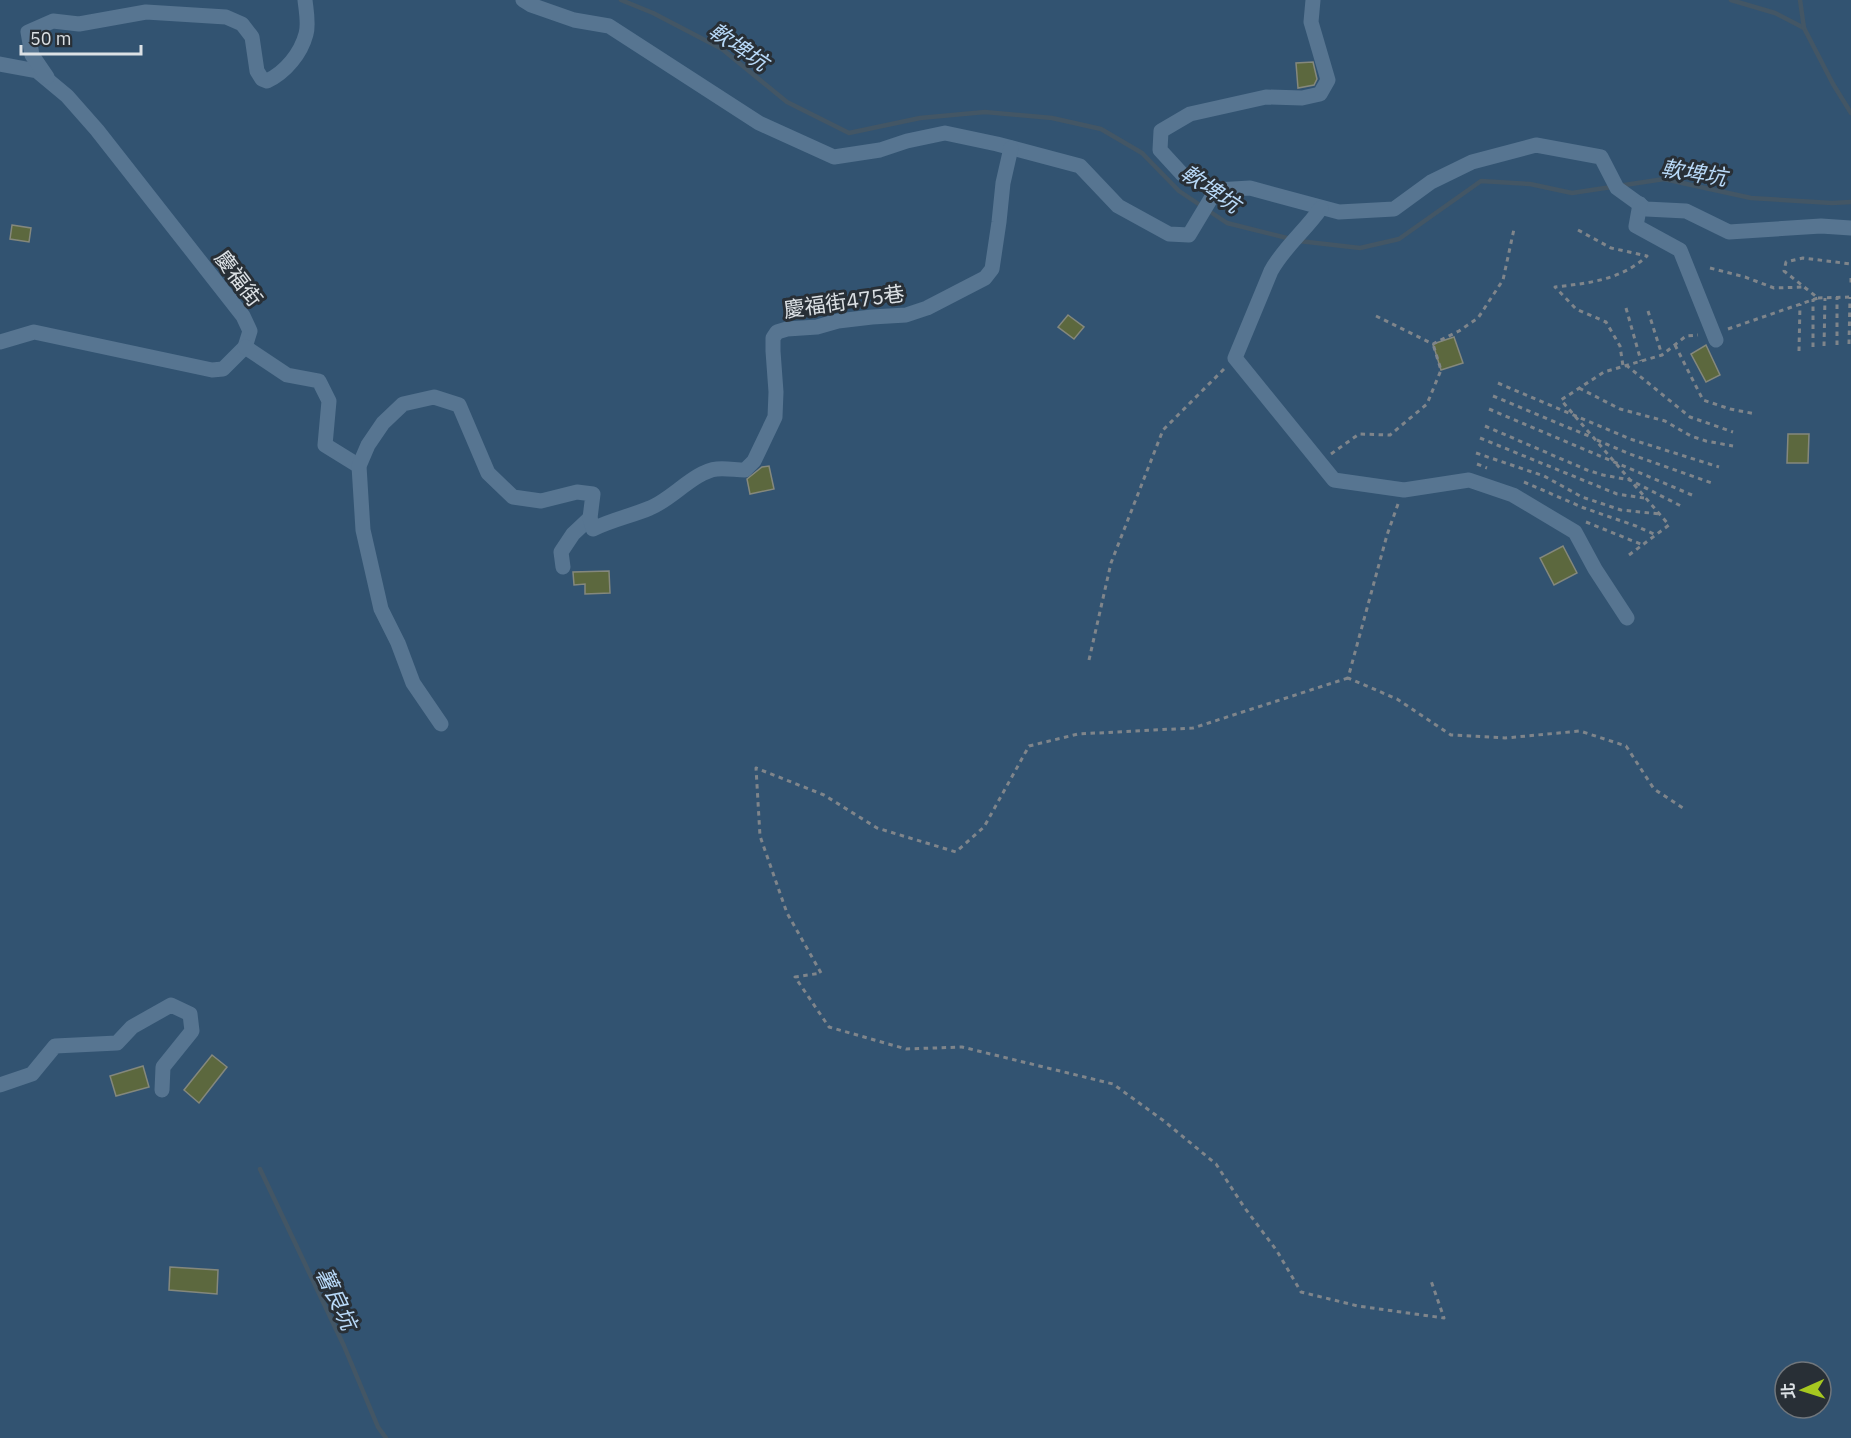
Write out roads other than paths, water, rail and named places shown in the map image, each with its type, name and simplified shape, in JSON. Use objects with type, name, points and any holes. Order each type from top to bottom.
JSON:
[{"type":"street","points":[[52,84],[32,54],[28,32],[53,21],[79,24],[146,12],[226,17],[242,24],[252,37],[257,71],[261,79],[267,81],[282,72],[294,60],[307,33],[305,0]]},
{"type":"street","points":[[523,0],[574,20],[609,26],[759,123],[834,157],[880,150],[907,141],[945,133],[1011,148],[1080,166],[1118,206],[1169,234],[1189,235],[1216,190]]},
{"type":"street","points":[[1313,0],[1311,22],[1328,80],[1320,94],[1302,98],[1266,97],[1190,114],[1161,131],[1160,150],[1182,174],[1216,190],[1250,188],[1339,212],[1394,209],[1431,182],[1472,162],[1536,145],[1601,157],[1617,188],[1643,206],[1686,211],[1729,232],[1821,226],[1851,228]]},
{"type":"street","name":"慶福街","points":[[0,64],[37,71],[67,96],[97,130],[243,316],[250,331],[245,347]]},
{"type":"street","name":"慶福街475巷","points":[[590,518],[592,529],[616,518],[651,508],[679,491],[686,483],[716,469],[745,470],[754,461],[775,417],[773,338],[777,332],[817,327],[838,321],[906,315],[927,308],[985,278],[992,269],[1003,183],[1011,148]]},
{"type":"street","points":[[1643,206],[1636,226],[1680,250],[1715,337]]},
{"type":"street","points":[[1322,208],[1278,257],[1235,358],[1334,480],[1404,490],[1469,480],[1513,495],[1575,532],[1595,569],[1627,618]]},
{"type":"street","points":[[0,342],[34,332],[212,370],[223,369],[245,347],[287,375],[319,381],[329,400],[325,445],[359,466]]},
{"type":"street","points":[[441,724],[413,683],[398,643],[381,609],[363,530],[359,466],[368,445],[383,423],[403,404],[434,397],[459,405],[488,474],[513,497],[541,501],[577,492],[593,494],[590,518],[573,534],[561,552],[564,567]]},
{"type":"street","points":[[0,1085],[32,1074],[55,1046],[117,1043],[132,1027],[171,1005],[190,1014],[192,1031],[163,1067],[162,1090]]},
{"type":"waterway","name":"軟埤坑","points":[[621,0],[653,13],[722,49],[787,102],[849,133],[920,118],[985,112],[1052,118],[1101,129],[1142,153],[1179,191],[1227,223],[1291,239]]},
{"type":"waterway","points":[[1731,0],[1775,13],[1804,28],[1851,113]]},
{"type":"waterway","points":[[1800,0],[1804,28]]},
{"type":"waterway","name":"軟埤坑","points":[[1299,241],[1360,248],[1399,239],[1481,181],[1530,184],[1572,193],[1664,179],[1751,198],[1851,202]]},
{"type":"waterway","name":"薯良坑","points":[[260,1169],[344,1346],[378,1427],[386,1438]]}]
